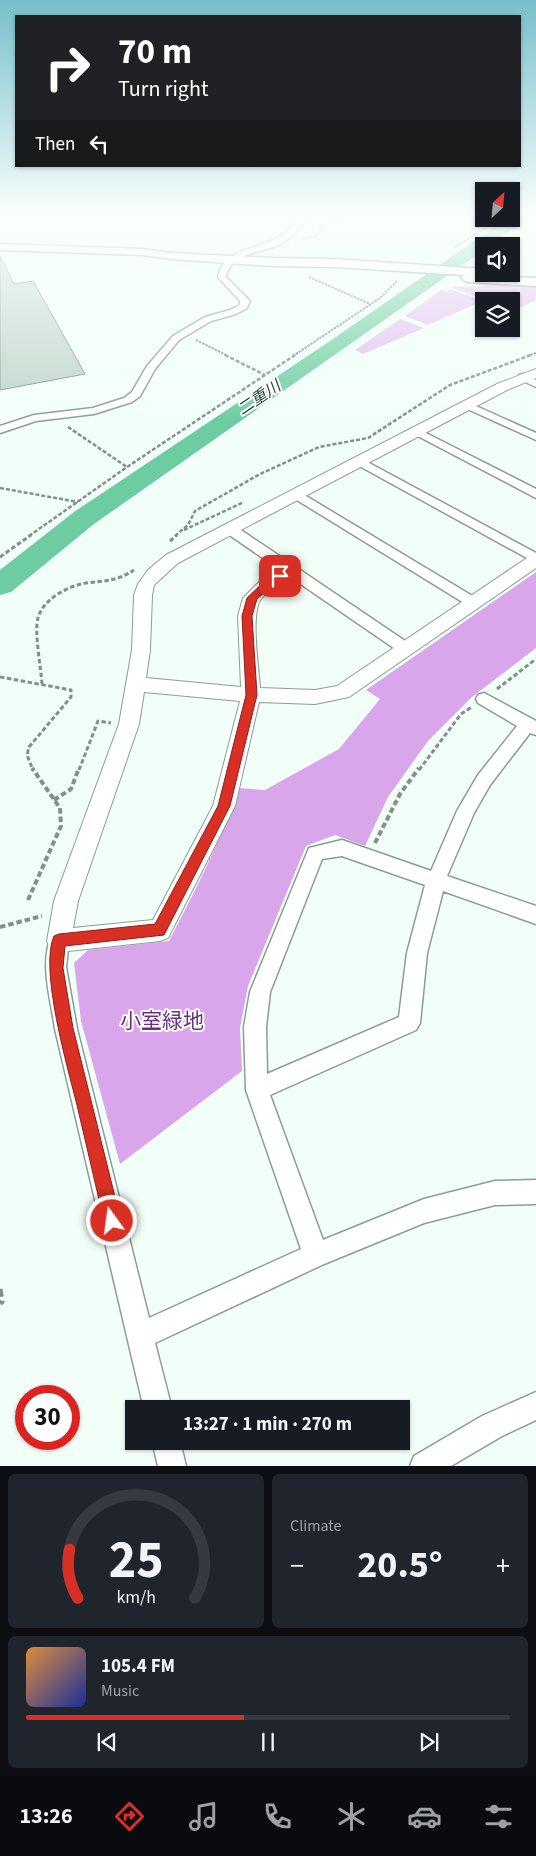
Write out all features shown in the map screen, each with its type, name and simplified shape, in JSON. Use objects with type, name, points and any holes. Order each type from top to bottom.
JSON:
[{"type":"street","points":[[0,430],[34,418],[94,412],[128,400],[136,394],[152,368],[182,333],[208,319],[234,312],[244,306],[245,301],[230,285]]},
{"type":"street","points":[[156,1400],[66,1028],[56,968],[64,910],[129,724],[141,650],[143,595],[146,584],[163,565],[230,529],[467,405],[532,378]]},
{"type":"street","points":[[467,405],[536,437]]},
{"type":"street","points":[[416,431],[536,494]]},
{"type":"street","points":[[136,684],[252,695],[314,697],[342,692],[536,560],[358,461]]},
{"type":"street","points":[[296,494],[474,603]]},
{"type":"street","points":[[230,529],[406,650]]},
{"type":"street","points":[[59,941],[160,930],[224,806],[252,695],[247,616],[252,598],[269,582],[290,571]]},
{"type":"street","points":[[257,1090],[409,1023],[417,953],[436,880],[466,810],[484,780],[532,727],[484,699]]},
{"type":"street","points":[[316,1255],[257,1090],[255,1027],[260,992],[315,853],[342,848],[536,915]]},
{"type":"street","points":[[140,1336],[316,1255],[424,1211],[496,1193],[536,1192]]},
{"type":"street","points":[[424,1466],[492,1426],[536,1406]]},
{"type":"street","points":[[168,1450],[172,1466]]},
{"type":"path","points":[[328,285],[371,304]]},
{"type":"path","points":[[0,557],[127,467],[371,304],[392,285]]},
{"type":"path","points":[[182,333],[265,376]]},
{"type":"path","points":[[165,545],[188,525],[195,511],[260,474],[319,447],[368,438],[450,385],[536,353]]},
{"type":"path","points":[[56,415],[59,422],[127,467]]},
{"type":"path","points":[[0,488],[78,502]]},
{"type":"path","points":[[42,684],[37,621],[39,611],[58,593],[77,583],[116,581],[127,577],[135,570]]},
{"type":"path","points":[[368,857],[400,794],[461,714],[484,699],[536,659]]},
{"type":"path","points":[[0,677],[71,690],[71,697],[28,747],[27,755],[32,768],[60,808],[61,826],[28,900]]},
{"type":"path","points":[[54,800],[71,789],[98,722],[129,724]]},
{"type":"path","points":[[0,927],[64,910]]},
{"type":"path","points":[[0,1289],[2,1302],[0,1303]]},
{"type":"shaded area","points":[[512,285],[536,287],[536,300],[520,306],[520,292],[475,292],[475,296],[451,287]]},
{"type":"shaded area","points":[[451,289],[475,298],[475,304],[428,325],[405,316],[441,290],[447,291]]},
{"type":"shaded area","points":[[400,319],[424,328],[363,354],[355,350]]},
{"type":"green space","name":"小室緑地","points":[[536,572],[536,648],[472,697],[428,741],[388,797],[365,846],[335,835],[306,846],[248,986],[240,1028],[242,1071],[120,1164],[81,1021],[74,963],[88,950],[169,941],[216,846],[238,788],[265,790],[339,749],[380,699],[366,690]]},
{"type":"building","points":[[0,285],[35,285],[85,374],[0,390]]},
{"type":"waterway","name":"二重川","points":[[0,585],[84,518],[422,285]]},
{"type":"route","points":[[112,1221],[66,1028],[56,968],[59,941],[160,930],[224,806],[252,695],[247,616],[252,598],[269,582],[280,576]]}]
